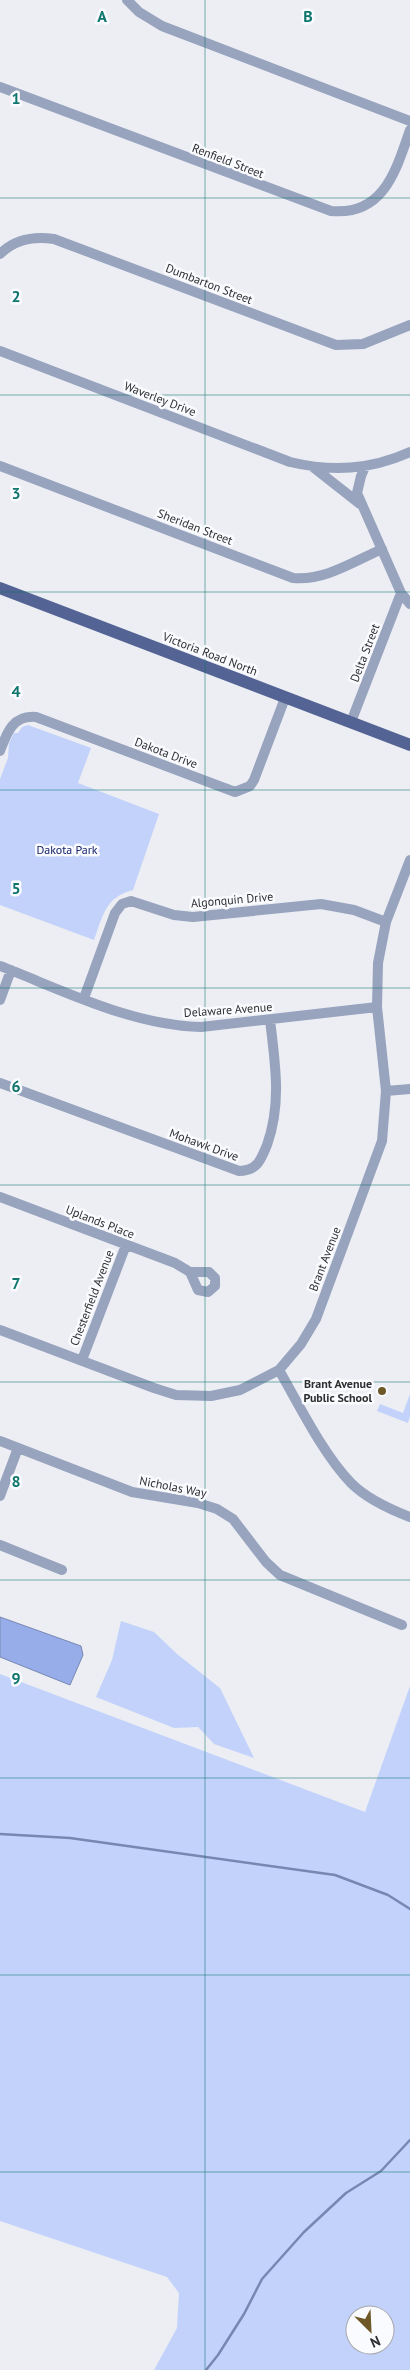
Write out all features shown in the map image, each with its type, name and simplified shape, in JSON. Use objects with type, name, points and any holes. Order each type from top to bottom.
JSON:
[{"type":"main road","name":"Victoria Road North","points":[[0,588],[410,745]]},
{"type":"street","points":[[127,0],[139,12],[162,26],[410,121]]},
{"type":"street","name":"Renfield Street","points":[[0,87],[331,211],[354,210],[378,196],[394,173],[410,130]]},
{"type":"street","name":"Dumbarton Street","points":[[0,254],[12,244],[28,239],[54,239],[336,345],[363,344],[409,328]]},
{"type":"street","name":"Waverley Drive","points":[[0,351],[271,455],[312,466],[339,469],[365,467],[410,452]]},
{"type":"street","name":"Sheridan Street","points":[[0,466],[293,578],[306,579],[321,576],[382,549]]},
{"type":"street","name":"Waverley Drive","points":[[312,466],[362,506]]},
{"type":"street","points":[[365,467],[357,493],[401,593],[410,604]]},
{"type":"street","name":"Delta Street","points":[[352,722],[401,593]]},
{"type":"street","name":"Dakota Drive","points":[[0,751],[8,729],[16,721],[22,717],[36,717],[235,792],[250,786],[254,780],[285,698]]},
{"type":"street","name":"Brant Avenue","points":[[0,1330],[176,1395],[211,1396],[240,1390],[279,1370],[301,1344],[316,1319],[376,1161],[385,1122],[386,1091],[377,1007],[378,963],[386,922],[410,860]]},
{"type":"street","name":"Algonquin Drive","points":[[84,998],[115,913],[122,904],[131,901],[174,915],[190,917],[321,904],[354,910],[386,922]]},
{"type":"street","name":"Delaware Avenue","points":[[0,966],[137,1018],[176,1026],[201,1027],[377,1007]]},
{"type":"street","points":[[0,1000],[11,970]]},
{"type":"street","name":"Mohawk Drive","points":[[0,1082],[239,1172],[248,1171],[260,1163],[275,1118],[277,1080],[270,1020]]},
{"type":"street","points":[[386,1091],[410,1089]]},
{"type":"street","name":"Uplands Place","points":[[0,1197],[126,1245],[190,1272]]},
{"type":"street","name":"Chesterfield Avenue","points":[[82,1360],[126,1245]]},
{"type":"street","points":[[279,1370],[338,1468],[352,1484],[379,1503],[410,1517]]},
{"type":"street","name":"Nicholas Way","points":[[0,1441],[132,1492],[198,1503],[217,1509],[233,1519],[266,1562],[280,1575],[402,1625]]},
{"type":"street","points":[[0,1496],[18,1448]]},
{"type":"street","points":[[0,1545],[62,1570]]},
{"type":"green space","name":"Dakota Park","points":[[28,725],[91,748],[78,783],[159,814],[133,890],[116,897],[106,909],[94,940],[0,905],[0,779],[8,758],[9,743],[14,733],[18,733],[22,727]]},
{"type":"green space","points":[[410,1394],[410,1416],[408,1423],[377,1411],[380,1404],[403,1413]]},
{"type":"green space","points":[[121,1621],[154,1632],[177,1654],[220,1688],[254,1758],[214,1744],[198,1727],[174,1728],[96,1697],[112,1660]]},
{"type":"green space","points":[[0,1674],[365,1812],[410,1686],[410,2370],[154,2370],[177,2328],[179,2293],[167,2277],[0,2221]]},
{"type":"shaded area","points":[[0,1617],[81,1646],[83,1655],[70,1685],[0,1657]]},
{"type":"waterway","points":[[0,1834],[70,1838],[335,1875],[388,1895],[410,1909]]},
{"type":"waterway","points":[[206,2370],[218,2355],[244,2314],[262,2279],[304,2232],[346,2193],[381,2171],[410,2140]]},
{"type":"place","name":"Brant Avenue Public School","points":[[382,1391]]}]
